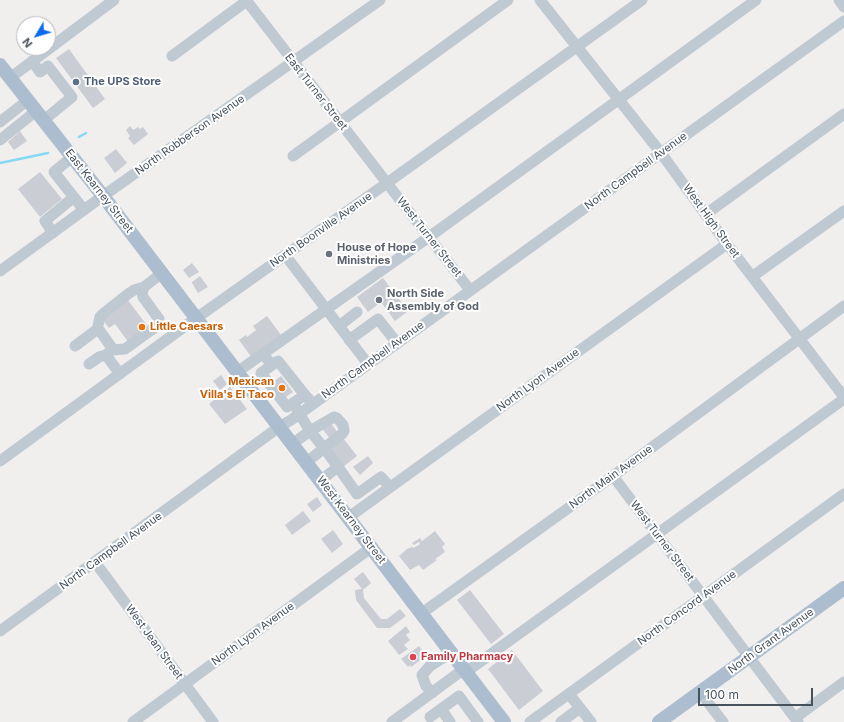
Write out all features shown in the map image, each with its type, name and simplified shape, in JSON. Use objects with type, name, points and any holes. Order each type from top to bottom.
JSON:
[{"type":"main road","name":"East Kearney Street","points":[[3,71],[28,100],[104,196],[196,319]]},
{"type":"main road","name":"West Kearney Street","points":[[196,319],[321,480],[504,722]]},
{"type":"main road","name":"North Grant Avenue","points":[[659,722],[844,588]]},
{"type":"street","points":[[3,71],[32,61],[114,0]]},
{"type":"street","points":[[172,56],[247,0]]},
{"type":"street","name":"East Turner Street","points":[[247,0],[387,183]]},
{"type":"street","name":"North Robberson Avenue","points":[[0,271],[380,0]]},
{"type":"street","points":[[293,156],[508,0]]},
{"type":"street","name":"West High Street","points":[[540,0],[661,153],[727,244],[753,276],[844,398]]},
{"type":"street","name":"North Boonville Avenue","points":[[0,461],[642,0]]},
{"type":"street","points":[[237,372],[429,237],[756,0]]},
{"type":"street","points":[[839,0],[844,7]]},
{"type":"street","name":"North Campbell Avenue","points":[[0,631],[279,427],[844,21]]},
{"type":"street","points":[[0,140],[72,98],[48,66],[40,72],[32,61]]},
{"type":"street","points":[[0,122],[28,100]]},
{"type":"street","points":[[706,214],[844,114]]},
{"type":"street","points":[[72,157],[54,172],[84,210]]},
{"type":"street","name":"West Turner Street","points":[[387,183],[470,290]]},
{"type":"street","points":[[53,233],[45,221],[74,197]]},
{"type":"street","points":[[753,276],[844,211]]},
{"type":"street","name":"North Lyon Avenue","points":[[349,517],[727,244]]},
{"type":"street","points":[[285,255],[368,364]]},
{"type":"street","points":[[75,346],[97,330],[100,317],[104,312],[134,290],[144,288],[162,273]]},
{"type":"street","points":[[89,364],[108,353],[125,349],[158,325],[160,319],[143,297],[142,293],[144,288]]},
{"type":"street","name":"North Main Avenue","points":[[422,613],[613,476],[844,306]]},
{"type":"street","points":[[339,326],[357,312]]},
{"type":"street","points":[[349,340],[378,319],[396,343]]},
{"type":"street","points":[[97,330],[100,331],[111,345],[108,353]]},
{"type":"street","points":[[108,353],[120,374]]},
{"type":"street","points":[[264,354],[272,365]]},
{"type":"street","points":[[313,404],[278,361],[261,373],[274,391],[299,414],[358,494],[381,477],[390,487]]},
{"type":"street","points":[[260,402],[274,391]]},
{"type":"street","points":[[269,413],[305,395]]},
{"type":"street","points":[[392,722],[844,398]]},
{"type":"street","points":[[292,444],[310,430],[330,418],[338,418],[343,425],[344,431],[342,434],[307,462]]},
{"type":"street","points":[[321,480],[338,467]]},
{"type":"street","name":"West Turner Street","points":[[613,476],[796,720]]},
{"type":"street","name":"North Concord Avenue","points":[[534,721],[844,494]]},
{"type":"street","name":"North Lyon Avenue","points":[[133,722],[372,547]]},
{"type":"street","name":"West Jean Street","points":[[95,562],[213,722]]},
{"type":"street","points":[[432,693],[426,686],[422,675],[430,666],[452,652]]},
{"type":"street","points":[[796,720],[844,682]]},
{"type":"street","points":[[700,692],[723,722]]},
{"type":"street","points":[[569,694],[591,722]]},
{"type":"street","points":[[419,702],[432,720],[440,709],[459,696],[478,722]]},
{"type":"street","points":[[561,722],[580,708]]},
{"type":"street","points":[[440,709],[450,722]]},
{"type":"building","points":[[69,49],[105,99],[93,108],[56,58]]},
{"type":"building","points":[[130,126],[133,130],[138,127],[140,129],[143,127],[148,134],[134,145],[128,138],[130,136],[126,130]]},
{"type":"building","points":[[20,131],[27,141],[14,150],[8,142]]},
{"type":"building","points":[[116,149],[127,163],[115,173],[104,158]]},
{"type":"building","points":[[40,172],[62,199],[40,217],[18,189]]},
{"type":"building","points":[[192,263],[199,272],[189,278],[183,270]]},
{"type":"building","points":[[200,276],[208,287],[198,293],[192,282]]},
{"type":"building","name":"North Side Assembly of God","points":[[383,278],[408,311],[395,321],[381,302],[368,312],[357,297]]},
{"type":"building","points":[[127,299],[149,328],[129,343],[115,324],[109,328],[102,319]]},
{"type":"building","points":[[267,316],[281,335],[252,358],[239,340],[246,335],[247,337],[256,330],[253,326]]},
{"type":"building","points":[[221,375],[227,384],[220,390],[213,381]]},
{"type":"building","name":"Mexican Villa's El Taco","points":[[281,376],[293,392],[283,399],[272,383]]},
{"type":"building","points":[[230,387],[247,409],[225,424],[209,404]]},
{"type":"building","points":[[329,421],[339,434],[331,440],[321,427]]},
{"type":"building","points":[[343,438],[357,456],[343,467],[329,448]]},
{"type":"building","points":[[368,456],[373,463],[360,475],[353,467]]},
{"type":"building","points":[[317,497],[322,505],[313,512],[307,504]]},
{"type":"building","points":[[303,511],[311,521],[292,535],[285,525]]},
{"type":"building","points":[[333,530],[343,544],[332,553],[321,539]]},
{"type":"building","points":[[435,531],[445,544],[442,547],[445,552],[423,570],[419,565],[410,570],[399,556],[407,549],[412,547],[414,548],[420,544],[419,542],[414,545],[412,543],[420,538],[422,541]]},
{"type":"building","points":[[363,572],[371,583],[363,590],[364,598],[381,619],[387,619],[400,609],[406,616],[390,628],[377,628],[356,600],[355,590],[362,589],[354,579]]},
{"type":"building","points":[[470,590],[504,634],[491,644],[457,600]]},
{"type":"building","points":[[406,626],[410,632],[406,635],[410,640],[404,645],[408,649],[399,655],[388,641]]},
{"type":"building","name":"Family Pharmacy","points":[[419,646],[426,656],[411,667],[410,665],[408,667],[401,659]]},
{"type":"building","points":[[512,650],[543,691],[519,710],[488,669]]},
{"type":"waterway","points":[[79,137],[86,133]]},
{"type":"waterway","points":[[0,163],[48,153]]},
{"type":"place","name":"The UPS Store","points":[[76,82]]},
{"type":"place","name":"House of Hope Ministries","points":[[329,254]]},
{"type":"place","name":"North Side Assembly of God","points":[[379,300]]},
{"type":"place","name":"Little Caesars","points":[[142,327]]},
{"type":"place","name":"Mexican Villa's El Taco","points":[[282,388]]},
{"type":"place","name":"Family Pharmacy","points":[[413,657]]}]
